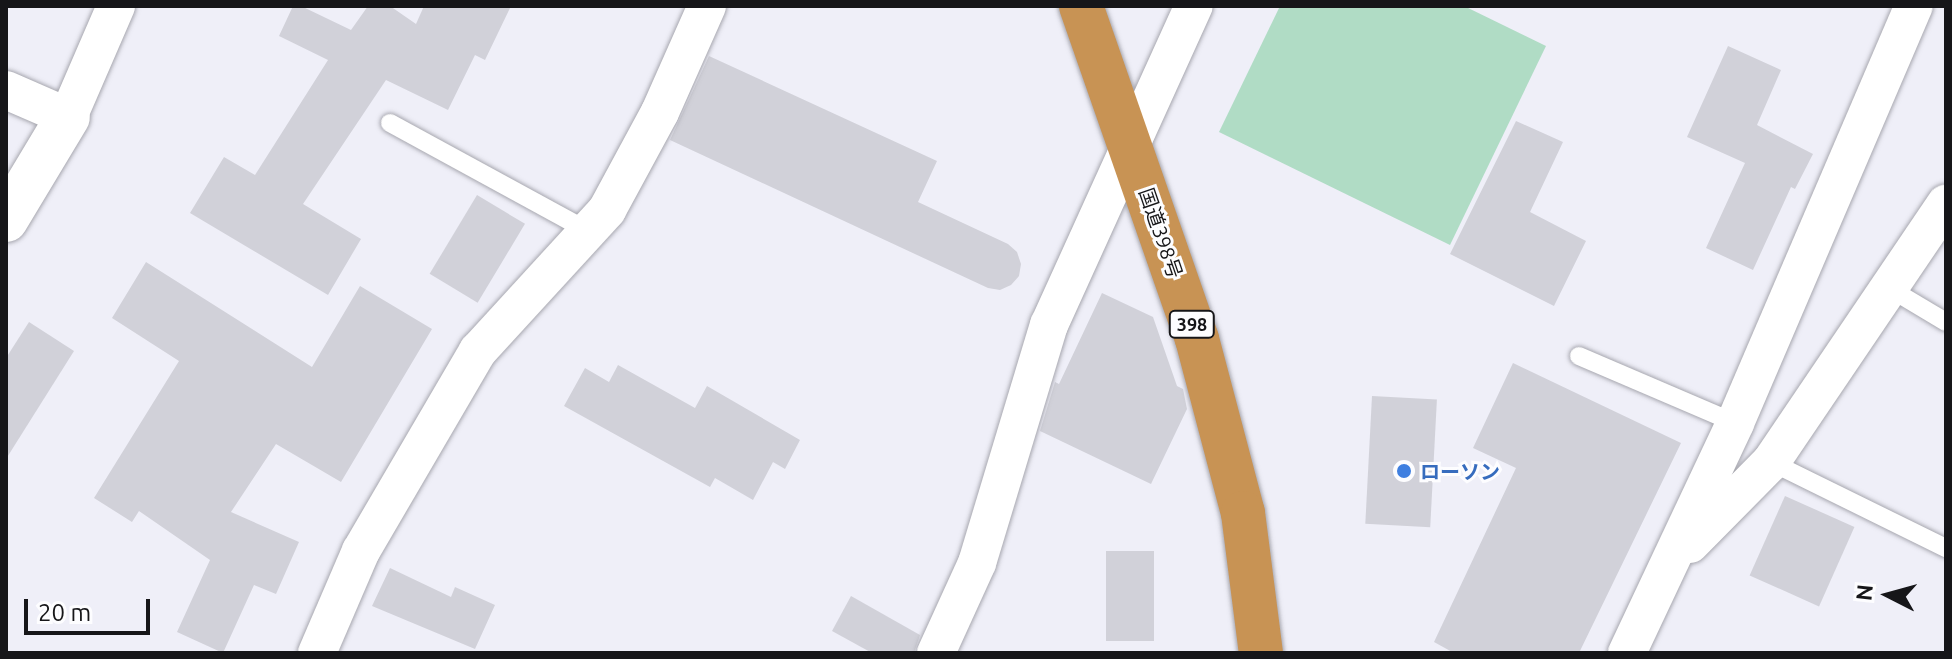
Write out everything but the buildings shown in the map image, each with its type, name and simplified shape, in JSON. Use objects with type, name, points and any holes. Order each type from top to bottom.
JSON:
[{"type":"highway","name":"国道398号","points":[[1081,6],[1197,339],[1243,513],[1261,653]]},
{"type":"street","points":[[6,220],[68,117],[116,6]]},
{"type":"street","points":[[317,653],[361,551],[478,351],[607,210],[660,112],[707,6]]},
{"type":"street","points":[[936,653],[977,563],[1049,325],[1194,6]]},
{"type":"street","points":[[1627,653],[1735,423],[1914,6]]},
{"type":"street","points":[[6,90],[68,117]]},
{"type":"street","points":[[1671,563],[1771,462],[1946,204]]},
{"type":"lane","points":[[390,123],[588,231]]},
{"type":"lane","points":[[1889,288],[1946,322]]},
{"type":"lane","points":[[1579,356],[1735,423]]},
{"type":"lane","points":[[1771,462],[1946,548]]},
{"type":"green space","points":[[1280,6],[1464,6],[1546,46],[1450,245],[1219,132]]},
{"type":"place","name":"ローソン","points":[[1404,471]]}]
